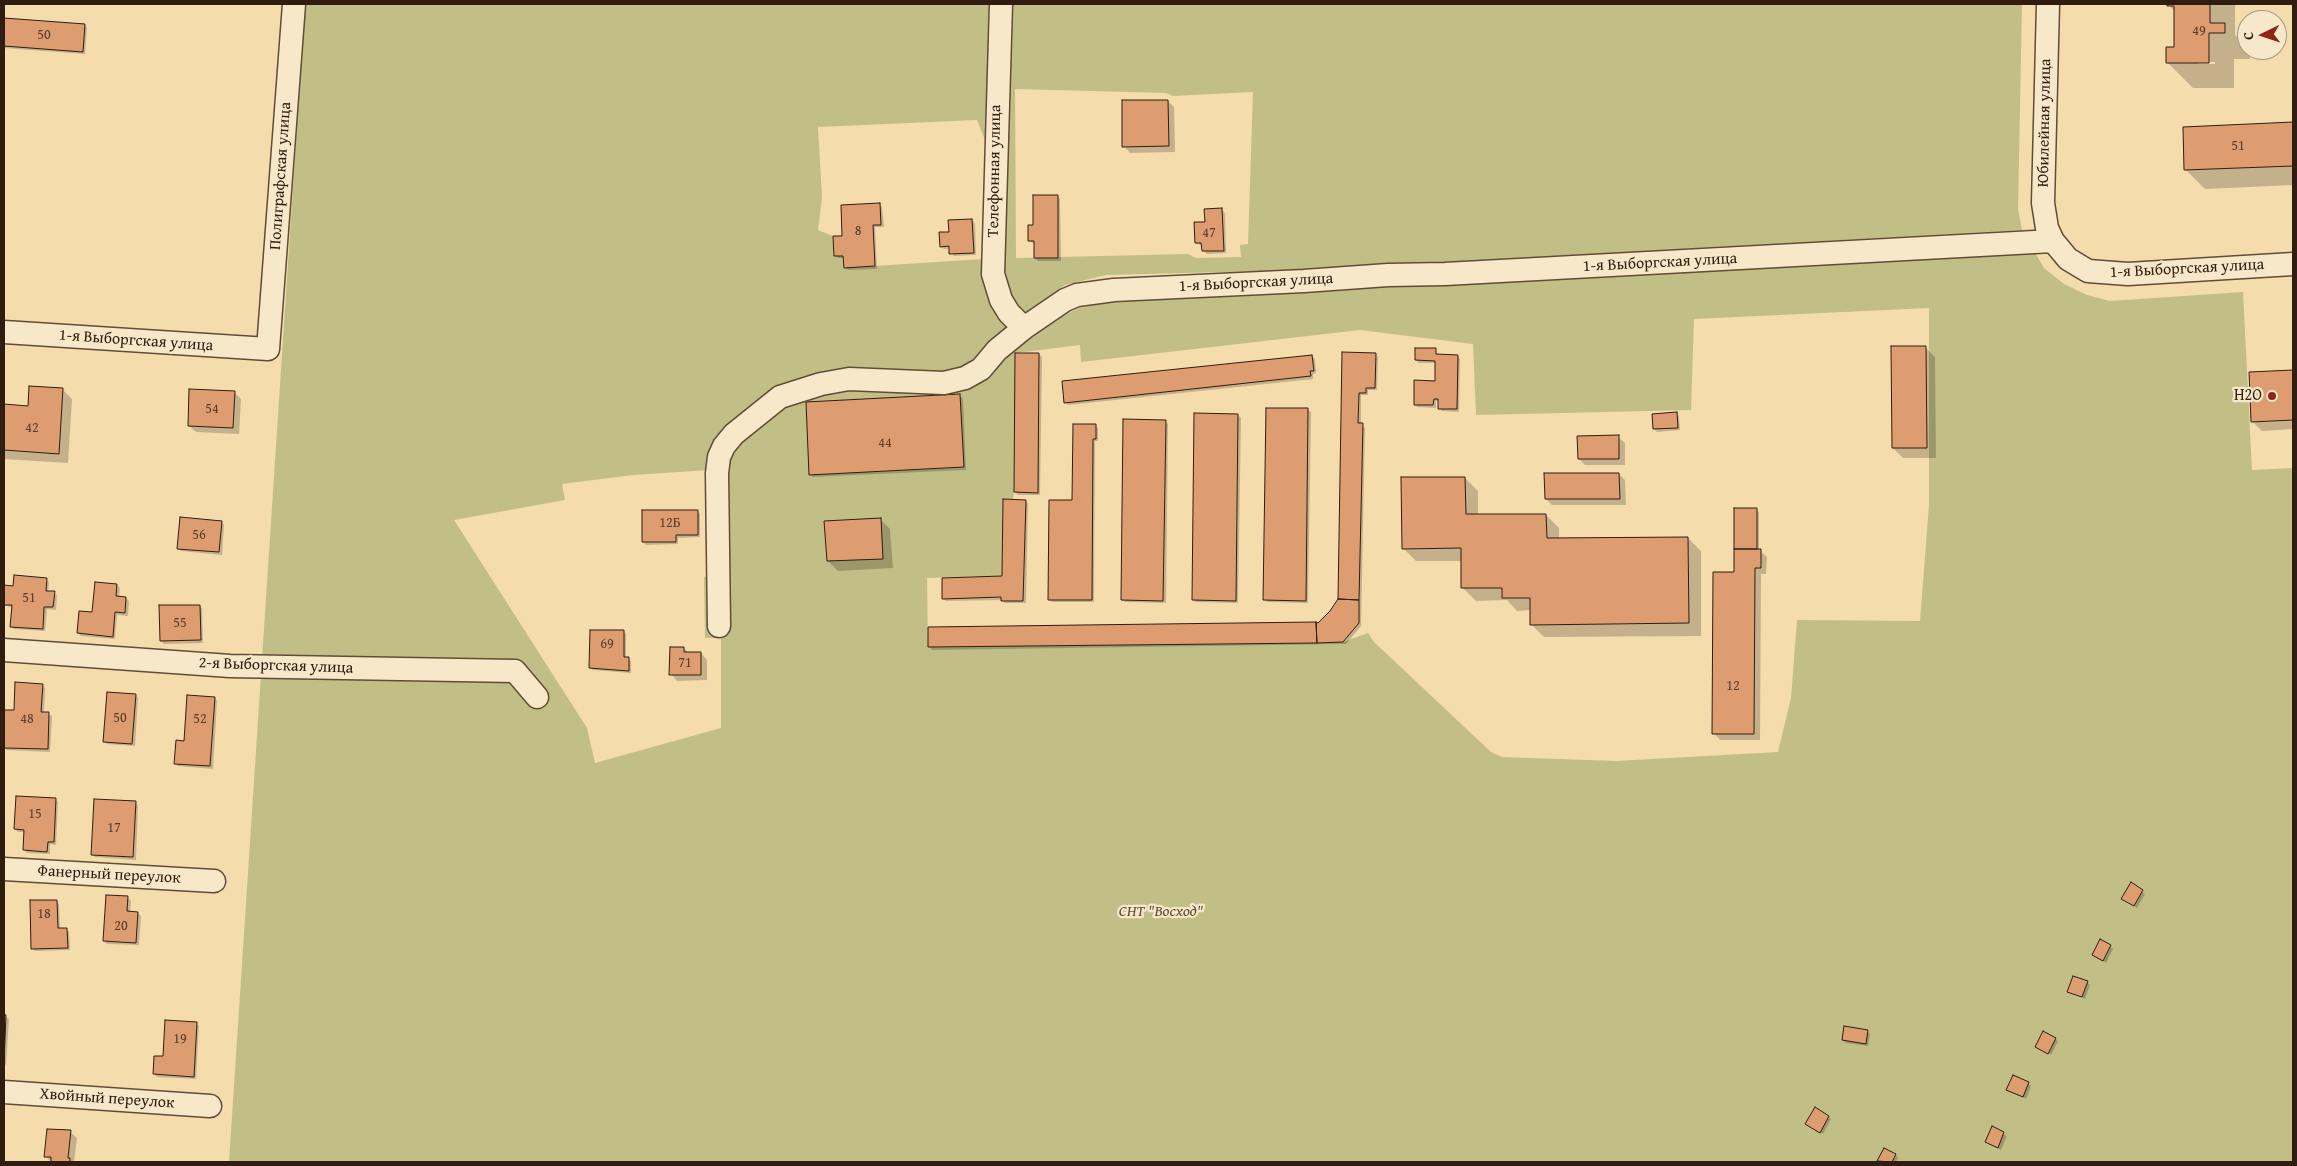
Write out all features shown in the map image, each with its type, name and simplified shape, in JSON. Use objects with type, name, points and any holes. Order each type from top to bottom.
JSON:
[{"type":"street","name":"Полиграфская улица","points":[[268,349],[294,4]]},
{"type":"street","name":"Телефонная улица","points":[[1001,4],[993,274],[1001,300],[1009,313],[1024,328]]},
{"type":"street","name":"Юбилейная улица","points":[[2048,4],[2043,203],[2047,228],[2053,241]]},
{"type":"street","name":"1-я Выборгская улица","points":[[719,626],[717,472],[719,457],[724,446],[734,434],[780,397],[821,384],[849,379],[944,382],[965,378],[981,369],[997,350],[1024,328],[1065,300],[1077,295],[1114,290],[2053,241],[2064,255],[2077,266],[2100,273],[2128,274],[2293,264]]},
{"type":"street","name":"1-я Выборгская улица","points":[[4,332],[268,349]]},
{"type":"street","name":"2-я Выборгская улица","points":[[4,650],[230,666],[516,671],[537,697]]},
{"type":"street","name":"Фанерный переулок","points":[[4,869],[214,881]]},
{"type":"street","name":"Хвойный переулок","points":[[4,1092],[210,1106]]},
{"type":"green space","name":"СНТ \"Восход\"","points":[[305,4],[994,4],[1004,321],[1054,320],[1079,308],[1114,301],[1352,287],[1447,284],[2036,254],[2044,268],[2064,284],[2087,295],[2110,301],[2243,292],[2252,470],[2293,468],[2293,1162],[229,1162]],"holes":[[[977,120],[985,140],[983,259],[844,268],[843,256],[834,256],[833,236],[818,230],[822,197],[818,127]],[[1929,308],[1929,505],[1920,621],[1797,620],[1791,698],[1778,752],[1616,761],[1502,757],[1491,752],[1374,642],[1368,633],[1343,642],[928,647],[927,578],[1002,576],[1003,500],[1013,500],[1014,492],[1016,353],[1080,345],[1081,362],[1360,330],[1473,344],[1476,415],[1691,410],[1694,319]],[[709,470],[710,576],[704,577],[705,638],[721,638],[721,728],[595,763],[587,728],[454,520],[565,500],[562,484],[633,475]]]},
{"type":"green space","points":[[1009,4],[2022,4],[2018,209],[2022,230],[1303,270],[1106,275],[1065,285],[1026,315],[1010,295],[1003,273]],"holes":[[[1015,89],[1166,93],[1173,96],[1253,92],[1248,244],[1240,245],[1241,257],[1196,258],[1188,254],[1016,258]]]},
{"type":"building","points":[[2167,4],[2210,4],[2210,23],[2225,23],[2225,33],[2209,33],[2209,63],[2166,63],[2166,47],[2174,47],[2174,6],[2167,6]]},
{"type":"building","points":[[4,18],[85,24],[83,52],[4,46]]},
{"type":"building","points":[[1122,100],[1168,100],[1169,146],[1122,147]]},
{"type":"building","points":[[2293,122],[2293,166],[2184,170],[2183,127]]},
{"type":"building","points":[[1033,195],[1058,195],[1058,258],[1034,258],[1034,241],[1028,241],[1028,225],[1033,225]]},
{"type":"building","points":[[880,203],[881,225],[873,225],[875,266],[844,268],[843,256],[834,256],[833,236],[842,236],[841,205]]},
{"type":"building","points":[[1222,208],[1224,251],[1202,251],[1201,243],[1195,243],[1194,222],[1205,222],[1204,209]]},
{"type":"building","points":[[972,219],[974,253],[949,254],[949,246],[940,247],[939,232],[949,232],[948,220]]},
{"type":"building","points":[[1891,346],[1926,346],[1927,448],[1892,448]]},
{"type":"building","points":[[1415,348],[1436,348],[1436,354],[1458,355],[1457,409],[1438,409],[1438,399],[1434,399],[1433,405],[1414,405],[1414,380],[1435,381],[1435,361],[1415,360]]},
{"type":"building","points":[[1342,352],[1376,353],[1375,388],[1366,388],[1366,393],[1359,393],[1358,423],[1363,423],[1359,600],[1338,599]]},
{"type":"building","points":[[1015,353],[1039,353],[1038,493],[1014,492]]},
{"type":"building","points":[[1312,355],[1314,371],[1310,371],[1311,376],[1064,403],[1062,381]]},
{"type":"building","name":"H2O","points":[[2293,370],[2293,420],[2251,422],[2249,372]]},
{"type":"building","points":[[29,386],[63,388],[59,454],[4,450],[4,404],[28,406]]},
{"type":"building","points":[[189,389],[235,391],[233,428],[188,426]]},
{"type":"building","points":[[960,394],[964,467],[809,475],[806,402]]},
{"type":"building","points":[[1266,408],[1308,408],[1306,601],[1263,600]]},
{"type":"building","points":[[1677,412],[1678,428],[1653,429],[1652,414]]},
{"type":"building","points":[[1194,413],[1238,414],[1236,601],[1192,600]]},
{"type":"building","points":[[1123,419],[1166,420],[1163,601],[1121,600]]},
{"type":"building","points":[[1073,424],[1096,424],[1096,439],[1093,439],[1092,600],[1048,600],[1049,500],[1072,500]]},
{"type":"building","points":[[1619,435],[1619,459],[1578,459],[1577,436]]},
{"type":"building","points":[[1544,473],[1619,473],[1620,499],[1545,499]]},
{"type":"building","points":[[1401,477],[1465,477],[1466,514],[1546,514],[1547,538],[1688,537],[1689,623],[1530,625],[1530,598],[1502,598],[1502,588],[1461,588],[1461,548],[1402,549]]},
{"type":"building","points":[[1003,499],[1026,500],[1023,601],[1001,601],[1001,597],[942,599],[942,578],[1002,576]]},
{"type":"building","points":[[1734,508],[1757,508],[1757,549],[1734,549]]},
{"type":"building","points":[[642,510],[698,510],[698,535],[676,535],[676,542],[642,542]]},
{"type":"building","points":[[180,517],[222,521],[219,552],[177,549]]},
{"type":"building","points":[[881,518],[883,559],[827,561],[824,521]]},
{"type":"building","points":[[1734,549],[1761,549],[1761,568],[1755,568],[1754,734],[1712,734],[1713,572],[1734,572]]},
{"type":"building","points":[[14,575],[47,578],[46,591],[55,591],[53,607],[44,607],[43,629],[10,627],[12,605],[4,605],[4,585],[13,586]]},
{"type":"building","points":[[95,582],[117,584],[116,596],[126,597],[125,613],[115,612],[113,637],[77,633],[79,611],[92,612]]},
{"type":"building","points":[[1338,599],[1359,600],[1359,623],[1343,642],[1317,643],[1316,622],[1318,623],[1330,611]]},
{"type":"building","points":[[159,605],[200,605],[201,640],[160,641]]},
{"type":"building","points":[[1316,622],[1317,643],[928,647],[928,627]]},
{"type":"building","points":[[590,630],[624,630],[624,657],[629,657],[629,671],[589,668]]},
{"type":"building","points":[[670,647],[684,647],[684,652],[701,652],[701,675],[669,675]]},
{"type":"building","points":[[15,682],[43,684],[41,712],[49,712],[48,749],[4,748],[4,710],[14,710]]},
{"type":"building","points":[[107,692],[136,694],[132,744],[103,742]]},
{"type":"building","points":[[187,695],[215,697],[210,766],[174,764],[176,740],[184,741]]},
{"type":"building","points":[[16,796],[56,798],[54,842],[48,842],[47,852],[23,850],[24,830],[14,829]]},
{"type":"building","points":[[94,799],[136,801],[133,857],[91,855]]},
{"type":"building","points":[[2131,882],[2143,890],[2134,906],[2121,899]]},
{"type":"building","points":[[106,895],[128,896],[127,911],[138,912],[136,943],[103,941]]},
{"type":"building","points":[[30,900],[57,900],[58,928],[67,928],[68,948],[31,949]]},
{"type":"building","points":[[2100,939],[2111,945],[2103,961],[2092,955]]},
{"type":"building","points":[[2073,976],[2088,981],[2082,997],[2067,992]]},
{"type":"building","points":[[4,1014],[6,1015],[4,1062]]},
{"type":"building","points":[[165,1020],[197,1022],[194,1077],[153,1074],[154,1056],[163,1056]]},
{"type":"building","points":[[1844,1026],[1868,1030],[1866,1044],[1842,1040]]},
{"type":"building","points":[[2043,1031],[2056,1038],[2048,1054],[2035,1047]]},
{"type":"building","points":[[2013,1075],[2029,1082],[2023,1097],[2006,1090]]},
{"type":"building","points":[[1815,1107],[1829,1116],[1820,1133],[1805,1124]]},
{"type":"building","points":[[1992,1126],[2004,1132],[1998,1148],[1985,1142]]},
{"type":"building","points":[[47,1129],[71,1130],[68,1158],[70,1158],[70,1162],[51,1162],[51,1157],[44,1157]]},
{"type":"building","points":[[1884,1148],[1896,1154],[1892,1162],[1877,1161]]},
{"type":"place","name":"H2O","points":[[2272,396]]}]
